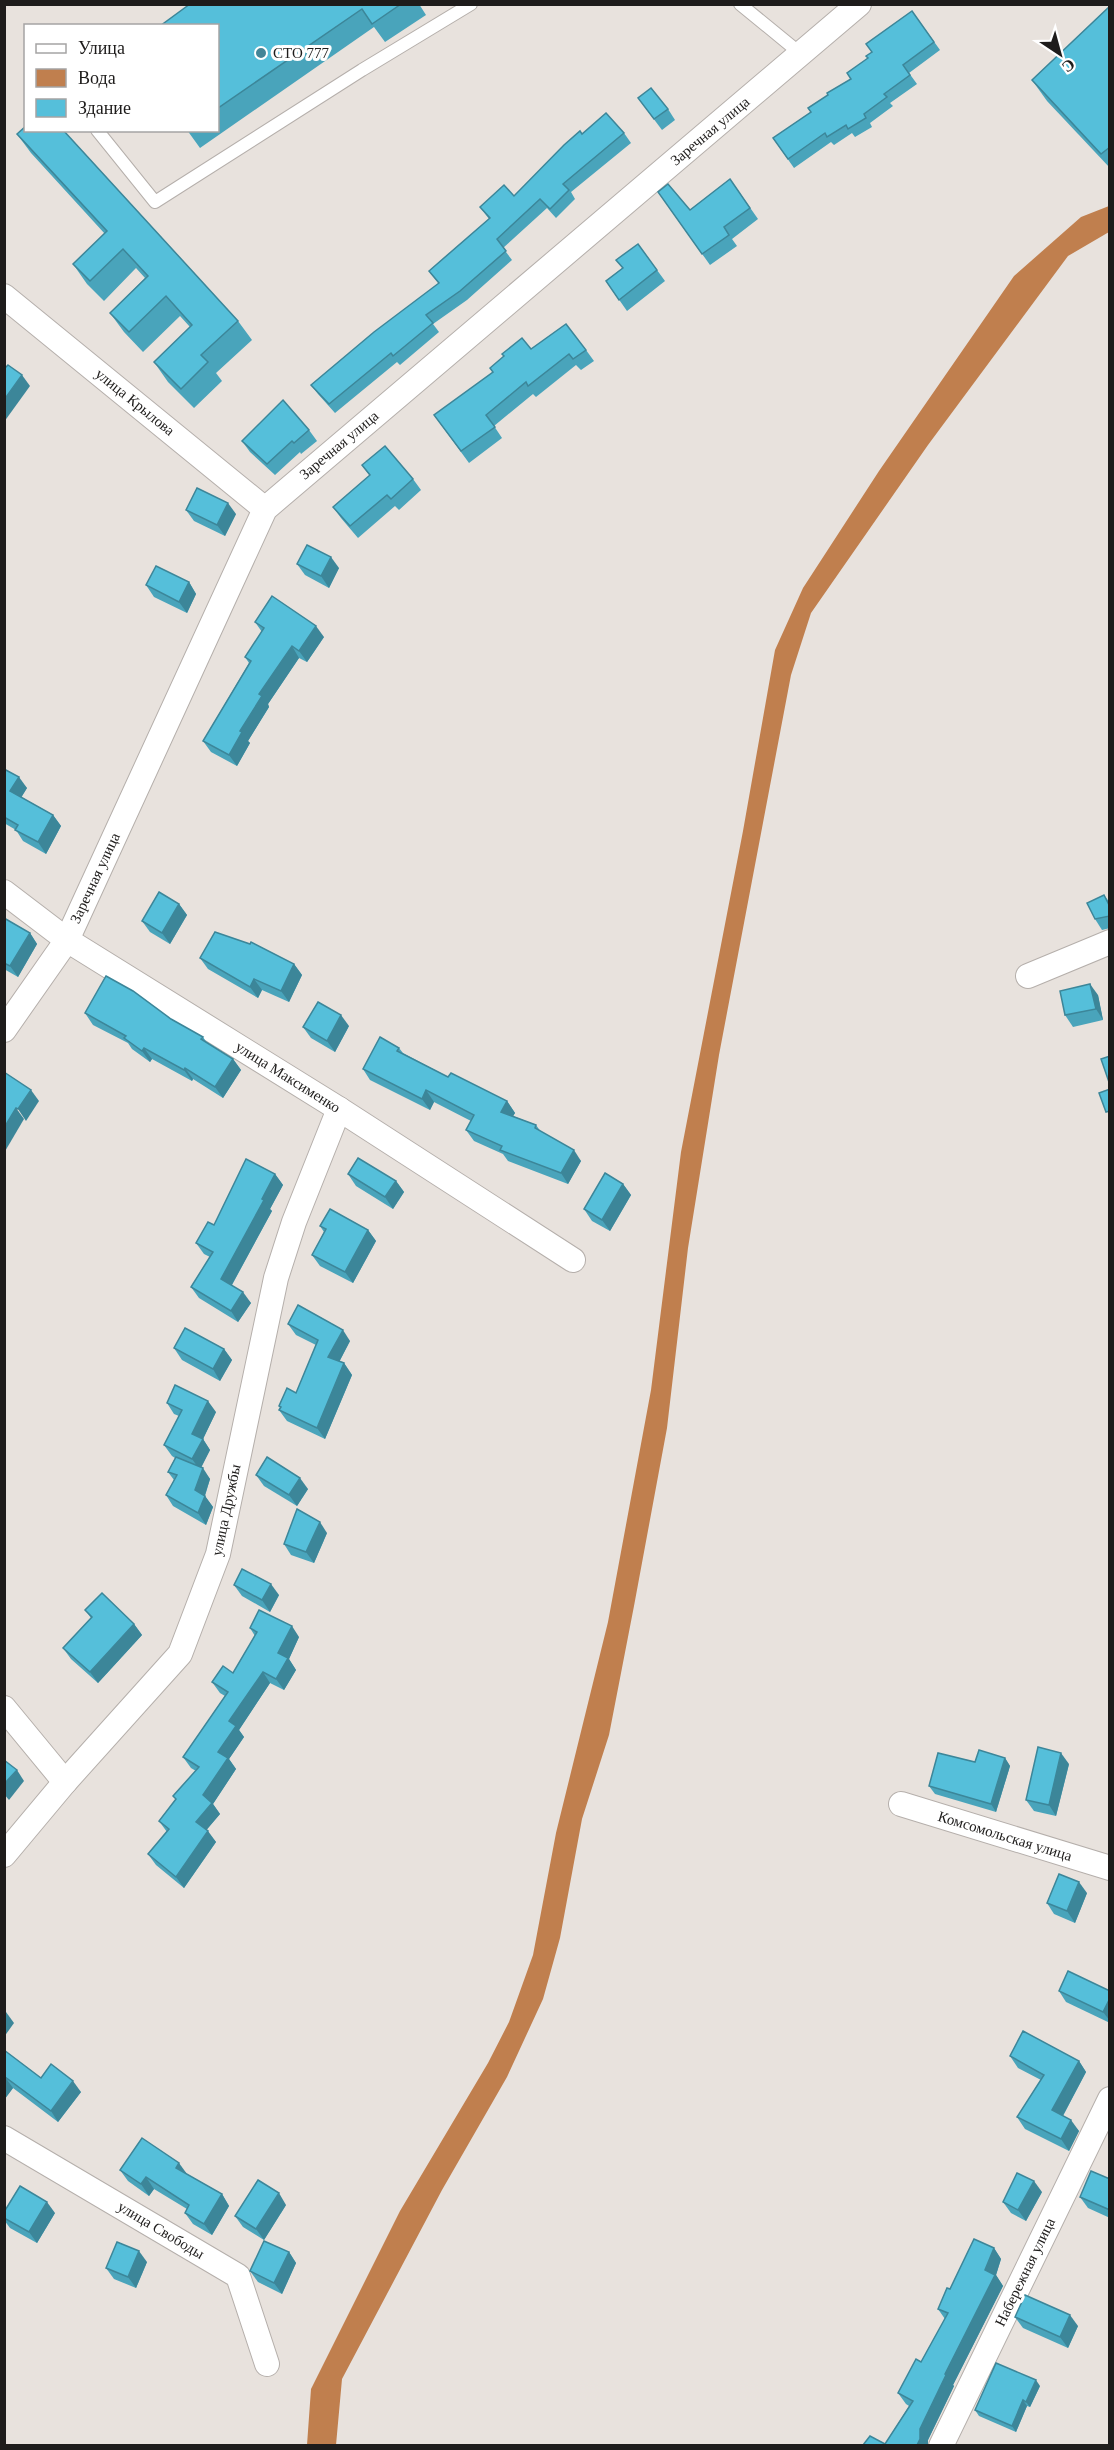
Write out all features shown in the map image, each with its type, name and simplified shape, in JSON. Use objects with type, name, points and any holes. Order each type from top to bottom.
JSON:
[{"type":"street","name":"Заречная улица","points":[[4,1030],[67,940],[265,509],[859,4]]},
{"type":"street","name":"улица Крылова","points":[[4,296],[265,509]]},
{"type":"street","name":"улица Максименко","points":[[4,892],[67,940],[339,1109],[573,1260]]},
{"type":"street","points":[[1028,976],[1110,942]]},
{"type":"street","name":"улица Дружбы","points":[[4,1855],[65,1782],[180,1654],[218,1554],[276,1278],[294,1222],[339,1109]]},
{"type":"street","points":[[4,1708],[65,1782]]},
{"type":"street","name":"Комсомольская улица","points":[[901,1804],[1110,1868]]},
{"type":"street","name":"Набережная улица","points":[[941,2445],[1110,2099]]},
{"type":"street","name":"улица Свободы","points":[[4,2138],[238,2276],[267,2364]]},
{"type":"lane","points":[[99,132],[155,202],[362,70],[471,4]]},
{"type":"lane","points":[[740,4],[801,54]]},
{"type":"water","points":[[1109,206],[1109,232],[1068,256],[928,445],[811,613],[791,675],[719,1055],[688,1248],[667,1428],[634,1606],[609,1735],[582,1819],[560,1938],[543,1999],[507,2077],[442,2190],[342,2379],[336,2445],[307,2445],[311,2389],[400,2211],[488,2063],[509,2022],[533,1955],[556,1833],[608,1622],[651,1390],[681,1152],[743,831],[775,650],[803,588],[879,471],[1014,276],[1081,217]]},
{"type":"building","points":[[190,4],[401,4],[372,24],[362,9],[219,107],[219,24],[163,24]]},
{"type":"building","points":[[1110,6],[1110,147],[1101,154],[1032,80]]},
{"type":"building","points":[[912,11],[934,42],[903,65],[910,75],[884,94],[887,97],[864,114],[866,118],[848,129],[846,125],[827,137],[825,133],[788,159],[773,138],[811,112],[808,108],[828,95],[827,93],[851,79],[847,73],[868,58],[866,56],[872,52],[866,44]]},
{"type":"building","points":[[651,88],[668,109],[654,119],[638,98]]},
{"type":"building","points":[[606,113],[624,133],[563,184],[569,190],[550,209],[540,199],[497,239],[506,251],[460,291],[426,315],[433,323],[393,356],[391,353],[329,404],[311,385],[374,332],[439,283],[429,271],[490,218],[480,207],[504,185],[514,196],[564,145],[580,131],[582,134]]},
{"type":"building","points":[[24,128],[24,132],[65,132],[238,321],[201,355],[208,362],[181,389],[154,362],[192,325],[166,296],[129,332],[110,313],[148,276],[123,249],[90,281],[73,264],[107,231],[17,134]]},
{"type":"building","points":[[730,179],[750,208],[724,227],[729,235],[702,254],[658,192],[668,184],[690,210]]},
{"type":"building","points":[[638,244],[657,270],[619,300],[606,281],[623,268],[616,260]]},
{"type":"building","points":[[566,324],[586,350],[573,359],[569,354],[528,386],[526,382],[486,415],[495,427],[461,451],[434,415],[493,372],[490,368],[504,356],[502,354],[522,338],[531,349]]},
{"type":"building","points":[[8,365],[22,375],[4,400],[4,369]]},
{"type":"building","points":[[283,400],[309,430],[294,443],[292,441],[267,464],[242,441]]},
{"type":"building","points":[[385,446],[413,479],[391,499],[387,495],[350,526],[333,507],[370,475],[362,465]]},
{"type":"building","points":[[197,488],[228,503],[217,525],[186,510]]},
{"type":"building","points":[[307,545],[331,557],[321,576],[297,564]]},
{"type":"building","points":[[156,566],[189,582],[179,602],[146,585]]},
{"type":"building","points":[[272,596],[316,626],[299,651],[292,646],[259,694],[262,696],[240,731],[242,732],[229,755],[203,741],[251,661],[245,657],[264,628],[255,622]]},
{"type":"building","points":[[4,769],[19,777],[10,791],[53,815],[38,842],[15,830],[18,825],[4,817]]},
{"type":"building","points":[[159,892],[179,904],[162,933],[142,921]]},
{"type":"building","points":[[1104,895],[1110,907],[1110,916],[1095,919],[1087,903]]},
{"type":"building","points":[[4,918],[30,933],[10,966],[4,963]]},
{"type":"building","points":[[215,932],[250,944],[251,942],[294,964],[281,991],[254,979],[250,987],[200,958]]},
{"type":"building","points":[[106,976],[133,991],[233,1059],[215,1087],[185,1068],[184,1070],[144,1048],[142,1051],[124,1038],[126,1036],[85,1013]]},
{"type":"building","points":[[1090,984],[1096,1009],[1065,1015],[1060,991]]},
{"type":"building","points":[[318,1002],[341,1015],[327,1041],[303,1027]]},
{"type":"building","points":[[380,1037],[399,1048],[397,1051],[448,1077],[451,1073],[507,1101],[501,1112],[536,1125],[535,1128],[574,1150],[561,1173],[500,1150],[502,1146],[466,1130],[474,1115],[426,1090],[422,1099],[363,1069]]},
{"type":"building","points":[[1110,1056],[1110,1085],[1101,1059]]},
{"type":"building","points":[[4,1072],[31,1090],[18,1109],[16,1108],[4,1128]]},
{"type":"building","points":[[1110,1089],[1110,1111],[1106,1112],[1099,1093]]},
{"type":"building","points":[[358,1158],[396,1181],[385,1197],[348,1174]]},
{"type":"building","points":[[246,1159],[275,1174],[262,1199],[264,1200],[221,1279],[243,1292],[231,1311],[191,1287],[213,1252],[196,1243],[208,1222],[214,1225]]},
{"type":"building","points":[[605,1173],[623,1184],[602,1220],[584,1209]]},
{"type":"building","points":[[330,1209],[368,1230],[345,1272],[312,1255],[326,1229],[320,1226]]},
{"type":"building","points":[[298,1305],[343,1330],[328,1357],[344,1363],[317,1428],[279,1410],[287,1388],[296,1393],[318,1340],[288,1324]]},
{"type":"building","points":[[185,1328],[224,1349],[213,1369],[174,1348]]},
{"type":"building","points":[[175,1385],[208,1401],[192,1434],[203,1439],[192,1459],[164,1445],[182,1410],[167,1403]]},
{"type":"building","points":[[176,1457],[203,1468],[195,1490],[205,1496],[198,1513],[166,1495],[177,1475],[168,1472]]},
{"type":"building","points":[[267,1457],[300,1478],[289,1495],[256,1475]]},
{"type":"building","points":[[297,1509],[320,1522],[306,1552],[284,1544]]},
{"type":"building","points":[[242,1569],[271,1584],[262,1600],[234,1585]]},
{"type":"building","points":[[102,1593],[134,1624],[90,1672],[63,1648],[92,1617],[85,1610]]},
{"type":"building","points":[[259,1610],[292,1626],[278,1653],[288,1658],[276,1679],[263,1672],[229,1721],[236,1726],[218,1752],[228,1758],[203,1795],[212,1803],[196,1822],[208,1831],[176,1877],[148,1854],[169,1829],[159,1821],[176,1799],[173,1796],[199,1767],[183,1757],[228,1692],[212,1682],[223,1666],[233,1673],[257,1632],[250,1628]]},
{"type":"building","points":[[1038,1747],[1061,1753],[1049,1805],[1026,1800]]},
{"type":"building","points":[[979,1750],[1005,1758],[991,1804],[929,1786],[938,1753],[975,1762]]},
{"type":"building","points":[[4,1760],[17,1770],[4,1784]]},
{"type":"building","points":[[1059,1874],[1079,1882],[1067,1911],[1047,1903]]},
{"type":"building","points":[[1068,1971],[1110,1991],[1110,1998],[1103,2012],[1059,1991]]},
{"type":"building","points":[[1023,2031],[1079,2061],[1052,2110],[1071,2120],[1061,2139],[1017,2117],[1044,2075],[1010,2056]]},
{"type":"building","points":[[4,2050],[41,2078],[51,2064],[73,2081],[51,2111],[4,2078]]},
{"type":"building","points":[[142,2138],[179,2163],[176,2168],[222,2194],[204,2224],[185,2213],[189,2205],[146,2177],[141,2184],[120,2170]]},
{"type":"building","points":[[1091,2171],[1110,2179],[1110,2210],[1080,2197]]},
{"type":"building","points":[[1017,2173],[1034,2181],[1018,2210],[1003,2202]]},
{"type":"building","points":[[258,2180],[279,2193],[256,2229],[235,2216]]},
{"type":"building","points":[[20,2186],[47,2202],[29,2232],[4,2218],[4,2212]]},
{"type":"building","points":[[974,2239],[994,2248],[985,2270],[995,2275],[945,2374],[920,2429],[920,2439],[917,2445],[863,2445],[870,2436],[885,2444],[913,2401],[898,2393],[916,2359],[921,2362],[948,2313],[938,2309]]},
{"type":"building","points":[[264,2241],[289,2252],[274,2283],[250,2271]]},
{"type":"building","points":[[117,2242],[139,2251],[128,2277],[106,2268]]},
{"type":"building","points":[[1025,2295],[1070,2315],[1060,2337],[1015,2317]]},
{"type":"building","points":[[996,2363],[1036,2380],[1026,2402],[1023,2400],[1012,2426],[975,2410]]},
{"type":"place","name":"СТО 777","points":[[261,53]]}]
